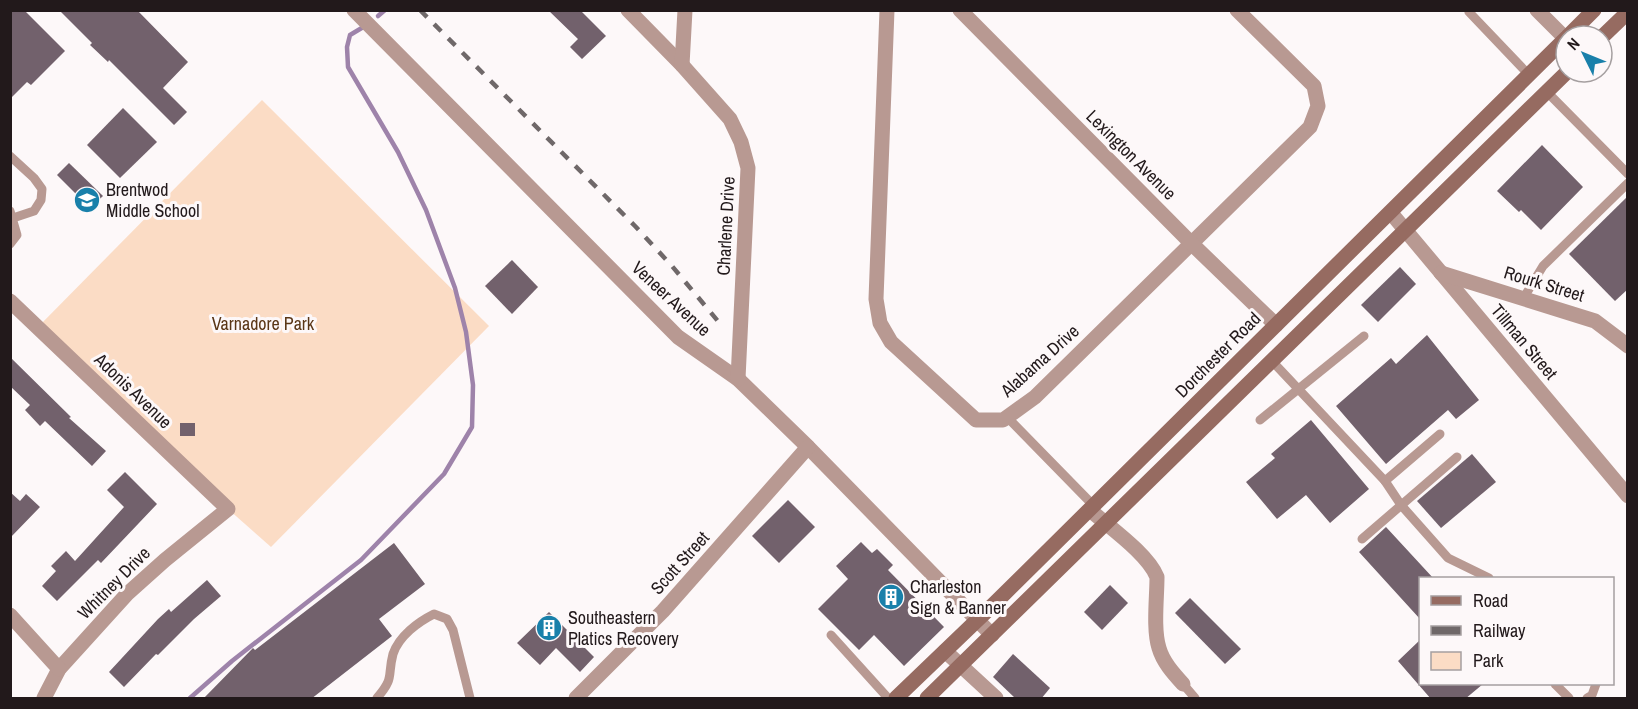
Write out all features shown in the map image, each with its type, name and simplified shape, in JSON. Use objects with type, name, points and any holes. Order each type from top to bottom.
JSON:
[{"type":"main road","name":"Dorchester Road","points":[[1580,24],[1594,10]]},
{"type":"main road","points":[[1614,25],[1628,12]]},
{"type":"main road","name":"Dorchester Road","points":[[896,699],[1554,50]]},
{"type":"main road","points":[[927,699],[1555,84]]},
{"type":"street","name":"Veneer Avenue","points":[[354,10],[678,337],[738,379],[992,635]]},
{"type":"street","name":"Charlene Drive","points":[[628,10],[682,65],[730,119],[741,142],[748,168],[738,379]]},
{"type":"street","points":[[682,65],[685,10]]},
{"type":"street","name":"Alabama Drive","points":[[887,10],[876,299],[880,322],[891,342],[976,420],[1003,420],[1035,397],[1310,127],[1318,106],[1314,86],[1237,10]]},
{"type":"street","name":"Lexington Avenue","points":[[960,10],[1191,243],[1276,325]]},
{"type":"street","points":[[1539,11],[1554,26]]},
{"type":"street","name":"Tillman Street","points":[[1390,213],[1628,496]]},
{"type":"street","name":"Rourk Street","points":[[1441,273],[1595,321],[1626,342]]},
{"type":"street","name":"Adonis Avenue","points":[[10,301],[228,509]]},
{"type":"street","name":"Scott Street","points":[[576,699],[663,611],[808,447]]},
{"type":"street","points":[[1092,508],[1105,524],[1154,569],[1157,577],[1157,640],[1168,666],[1183,684]]},
{"type":"street","name":"Whitney Drive","points":[[44,699],[59,669],[127,594],[228,509]]},
{"type":"street","points":[[10,615],[59,669]]},
{"type":"street","points":[[945,651],[996,699]]},
{"type":"lane","points":[[1470,10],[1469,12],[1529,75]]},
{"type":"lane","points":[[1547,92],[1628,174]]},
{"type":"lane","points":[[10,156],[34,178],[42,189],[40,200],[34,211],[12,214],[17,235],[10,244]]},
{"type":"lane","points":[[1523,298],[1543,266],[1628,183]]},
{"type":"lane","points":[[1260,420],[1364,336]]},
{"type":"lane","points":[[1272,361],[1385,481],[1401,505],[1448,558],[1485,577]]},
{"type":"lane","points":[[1007,417],[1092,508]]},
{"type":"lane","points":[[1385,481],[1440,434]]},
{"type":"lane","points":[[1362,539],[1456,457]]},
{"type":"lane","points":[[377,699],[391,679],[394,653],[404,637],[418,622],[434,614],[447,619],[453,630],[470,699]]},
{"type":"lane","points":[[831,635],[888,699]]},
{"type":"lane","points":[[1183,684],[1195,699]]},
{"type":"lane","points":[[1556,685],[1569,699]]},
{"type":"lane","points":[[1587,699],[1592,695],[1596,685]]},
{"type":"green space","name":"Varnadore Park","points":[[262,100],[489,326],[271,547],[228,509],[38,327]]},
{"type":"building","points":[[10,10],[24,10],[65,51],[31,85],[27,82],[10,99]]},
{"type":"building","points":[[59,10],[137,10],[188,62],[163,88],[187,112],[174,125],[109,60],[108,62],[90,45],[92,43]]},
{"type":"building","points":[[548,10],[580,10],[606,36],[582,59],[570,47],[578,39]]},
{"type":"building","points":[[123,108],[157,142],[120,178],[87,145]]},
{"type":"building","points":[[1542,145],[1583,187],[1541,230],[1497,191]]},
{"type":"building","points":[[69,163],[103,196],[90,208],[57,175]]},
{"type":"building","points":[[1628,196],[1628,289],[1615,301],[1569,254]]},
{"type":"building","points":[[512,260],[538,287],[512,314],[485,286]]},
{"type":"building","points":[[1400,267],[1416,284],[1378,322],[1361,305]]},
{"type":"building","points":[[1427,335],[1479,400],[1456,419],[1448,410],[1386,464],[1336,406],[1391,358],[1396,364]]},
{"type":"building","points":[[10,357],[71,417],[69,418],[106,451],[92,466],[45,421],[40,426],[25,410],[30,405],[10,386]]},
{"type":"building","points":[[1311,420],[1369,489],[1330,523],[1306,495],[1277,519],[1246,482],[1275,458],[1271,454]]},
{"type":"building","points":[[180,423],[195,423],[195,436],[180,436]]},
{"type":"building","points":[[1472,454],[1496,482],[1441,528],[1417,501]]},
{"type":"building","points":[[125,472],[157,504],[101,563],[98,560],[57,601],[42,586],[56,571],[51,566],[66,551],[75,561],[124,507],[107,490]]},
{"type":"building","points":[[10,492],[20,501],[26,494],[40,507],[10,538]]},
{"type":"building","points":[[788,500],[815,527],[779,563],[752,536]]},
{"type":"building","points":[[1386,527],[1432,577],[1419,577],[1419,618],[1359,552]]},
{"type":"building","name":"Charleston Sign & Banner","points":[[861,542],[872,553],[877,549],[893,565],[888,570],[944,627],[904,666],[874,635],[859,650],[818,609],[848,579],[836,566]]},
{"type":"building","points":[[394,543],[425,584],[379,619],[392,636],[311,699],[203,699],[253,648],[255,650]]},
{"type":"building","points":[[207,580],[221,596],[158,655],[156,654],[124,687],[109,672],[158,619],[169,609],[171,612]]},
{"type":"building","points":[[1110,585],[1128,603],[1102,630],[1084,612]]},
{"type":"building","points":[[1190,598],[1241,649],[1225,664],[1175,613]]},
{"type":"building","name":"Southeastern Platics Recovery","points":[[549,612],[594,657],[580,672],[556,648],[540,665],[517,643]]},
{"type":"building","points":[[1419,641],[1419,685],[1482,685],[1465,699],[1431,699],[1398,661]]},
{"type":"building","points":[[1013,654],[1050,688],[1041,699],[1016,699],[993,677]]},
{"type":"waterway","points":[[378,16],[385,10]]},
{"type":"waterway","points":[[190,698],[232,661],[361,560],[444,474],[472,427],[473,385],[466,332],[455,288],[426,210],[398,152],[348,67],[347,47],[350,35],[365,26]]},
{"type":"railway","points":[[420,10],[635,226],[722,326]]},
{"type":"place","name":"Brentwod Middle School","points":[[87,200]]},
{"type":"place","name":"Charleston Sign & Banner","points":[[891,597]]},
{"type":"place","name":"Southeastern Platics Recovery","points":[[549,628]]}]
